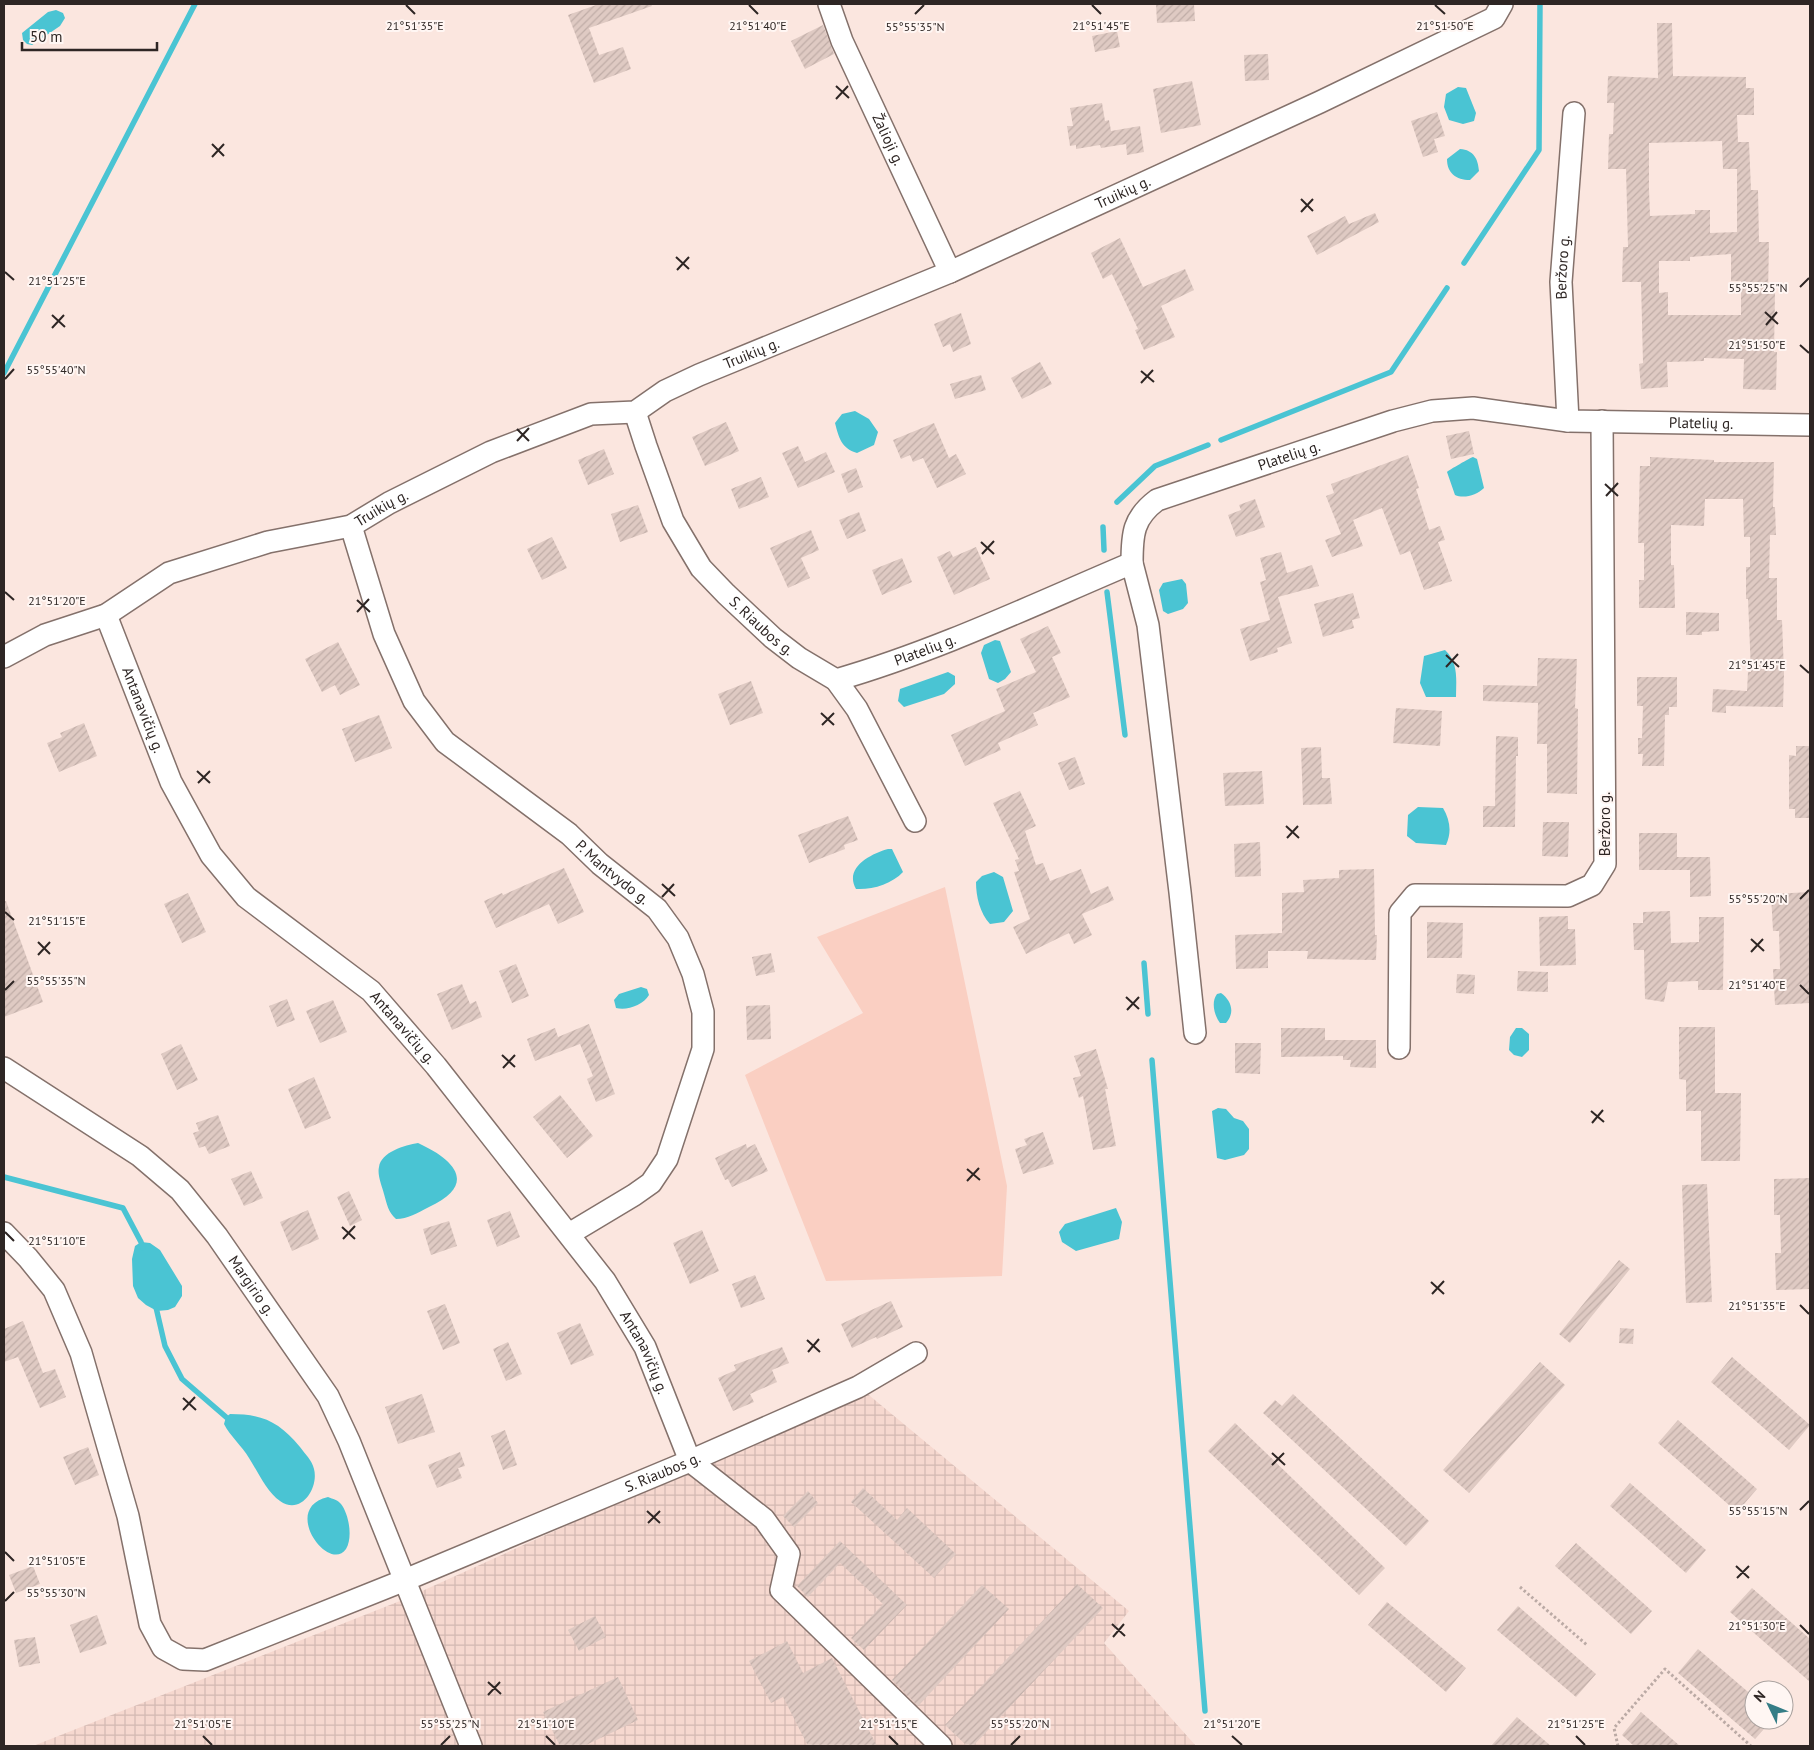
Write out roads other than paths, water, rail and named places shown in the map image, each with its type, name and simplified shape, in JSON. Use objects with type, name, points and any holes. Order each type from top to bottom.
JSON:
[{"type":"street","name":"Žalioji g.","points":[[829,4],[842,41],[950,272]]},
{"type":"street","name":"Truikių g.","points":[[4,657],[45,635],[106,615],[170,573],[268,542],[351,526],[389,503],[491,452],[591,414],[635,412],[665,391],[699,375],[950,272],[1320,102],[1498,11]]},
{"type":"street","name":"Beržoro g.","points":[[1568,421],[1561,282],[1574,113]]},
{"type":"street","name":"Platelių g.","points":[[836,680],[876,668],[930,648],[1132,563],[1132,540],[1138,520],[1146,508],[1157,500],[1393,420],[1432,411],[1473,408],[1568,421],[1810,425]]},
{"type":"street","name":"S. Riaubos g.","points":[[635,412],[673,521],[701,568],[773,638],[799,658],[836,680],[857,710],[915,821]]},
{"type":"street","name":"Beržoro g.","points":[[1400,1048],[1400,913],[1415,895],[1568,896],[1592,885],[1605,864],[1602,421]]},
{"type":"street","name":"P. Mantvydo g.","points":[[351,526],[384,634],[414,701],[445,742],[569,834],[600,864],[657,909],[678,938],[693,974],[703,1012],[703,1049],[667,1159],[651,1183],[569,1234]]},
{"type":"street","points":[[1132,563],[1148,626],[1195,1033]]},
{"type":"street","name":"Antanavičių g.","points":[[106,615],[171,782],[211,855],[246,897],[371,991],[436,1066],[569,1234],[605,1281],[645,1347],[690,1461]]},
{"type":"street","name":"Margirio g.","points":[[4,1068],[140,1156],[180,1190],[217,1236],[328,1396],[349,1441],[471,1746]]},
{"type":"street","name":"S. Riaubos g.","points":[[4,1233],[28,1258],[54,1290],[81,1352],[128,1516],[150,1624],[163,1648],[183,1659],[205,1660],[405,1580],[690,1461],[858,1387],[916,1353]]},
{"type":"street","points":[[690,1461],[764,1519],[789,1554],[781,1590],[941,1746]]},
{"type":"water","points":[[56,10],[63,13],[65,18],[60,26],[32,45],[27,44],[23,40],[22,33],[48,12]]},
{"type":"water","points":[[1458,87],[1466,88],[1476,113],[1474,121],[1463,124],[1449,120],[1444,107],[1446,94]]},
{"type":"water","points":[[1460,149],[1472,153],[1478,163],[1479,171],[1470,180],[1460,179],[1453,175],[1447,164],[1447,159]]},
{"type":"water","points":[[855,411],[869,419],[878,432],[874,445],[857,453],[844,445],[835,423],[842,414]]},
{"type":"water","points":[[1473,457],[1477,459],[1484,488],[1470,496],[1462,497],[1455,495],[1447,472]]},
{"type":"water","points":[[1182,579],[1186,584],[1188,603],[1183,609],[1168,614],[1163,611],[1159,590],[1163,583]]},
{"type":"water","points":[[995,640],[1000,641],[1011,672],[998,683],[989,679],[981,653],[984,645]]},
{"type":"water","points":[[1445,650],[1455,666],[1456,697],[1426,697],[1420,683],[1424,656]]},
{"type":"water","points":[[948,672],[955,676],[955,684],[944,694],[904,707],[898,701],[900,689]]},
{"type":"water","points":[[1418,807],[1443,808],[1449,826],[1446,845],[1416,843],[1407,836],[1408,815]]},
{"type":"water","points":[[892,849],[903,872],[893,880],[881,885],[856,889],[853,875],[856,868],[867,858]]},
{"type":"water","points":[[994,872],[1003,877],[1013,911],[1004,922],[990,924],[979,904],[976,882],[982,876]]},
{"type":"water","points":[[641,987],[647,989],[649,995],[643,1002],[630,1008],[616,1008],[614,1000],[619,994]]},
{"type":"water","points":[[1221,993],[1228,1000],[1231,1007],[1231,1015],[1226,1023],[1220,1023],[1214,1009],[1215,997]]},
{"type":"water","points":[[1516,1028],[1522,1028],[1529,1034],[1529,1050],[1522,1057],[1514,1055],[1509,1050],[1510,1037]]},
{"type":"water","points":[[1218,1108],[1226,1109],[1234,1118],[1243,1121],[1249,1129],[1249,1149],[1244,1155],[1225,1160],[1217,1158],[1212,1111]]},
{"type":"water","points":[[418,1143],[442,1157],[451,1165],[456,1173],[457,1181],[453,1190],[444,1198],[412,1215],[396,1219],[391,1214],[387,1204],[379,1177],[379,1167],[384,1157],[389,1153],[407,1145]]},
{"type":"water","points":[[1116,1208],[1122,1222],[1119,1239],[1076,1251],[1062,1242],[1059,1232],[1065,1224]]},
{"type":"water","points":[[141,1242],[150,1243],[160,1250],[182,1286],[182,1296],[175,1307],[157,1311],[138,1298],[133,1286],[132,1259],[135,1246]]},
{"type":"water","points":[[230,1414],[242,1414],[270,1421],[292,1438],[308,1457],[314,1469],[314,1484],[307,1498],[295,1505],[288,1505],[275,1497],[224,1424],[226,1417]]},
{"type":"water","points":[[328,1497],[337,1501],[344,1508],[349,1526],[348,1544],[346,1549],[338,1554],[329,1553],[320,1546],[308,1525],[308,1513],[314,1503]]},
{"type":"waterway","points":[[4,373],[195,4]]},
{"type":"waterway","points":[[1464,263],[1539,150],[1540,4]]},
{"type":"waterway","points":[[1221,440],[1391,372],[1447,288]]},
{"type":"waterway","points":[[1117,502],[1155,466],[1208,445]]},
{"type":"waterway","points":[[1103,527],[1104,550]]},
{"type":"waterway","points":[[1107,592],[1125,735]]},
{"type":"waterway","points":[[1144,963],[1148,1014]]},
{"type":"waterway","points":[[1152,1060],[1205,1711]]},
{"type":"waterway","points":[[4,1177],[123,1208],[143,1248]]},
{"type":"waterway","points":[[155,1303],[165,1346],[182,1379],[226,1417]]}]
